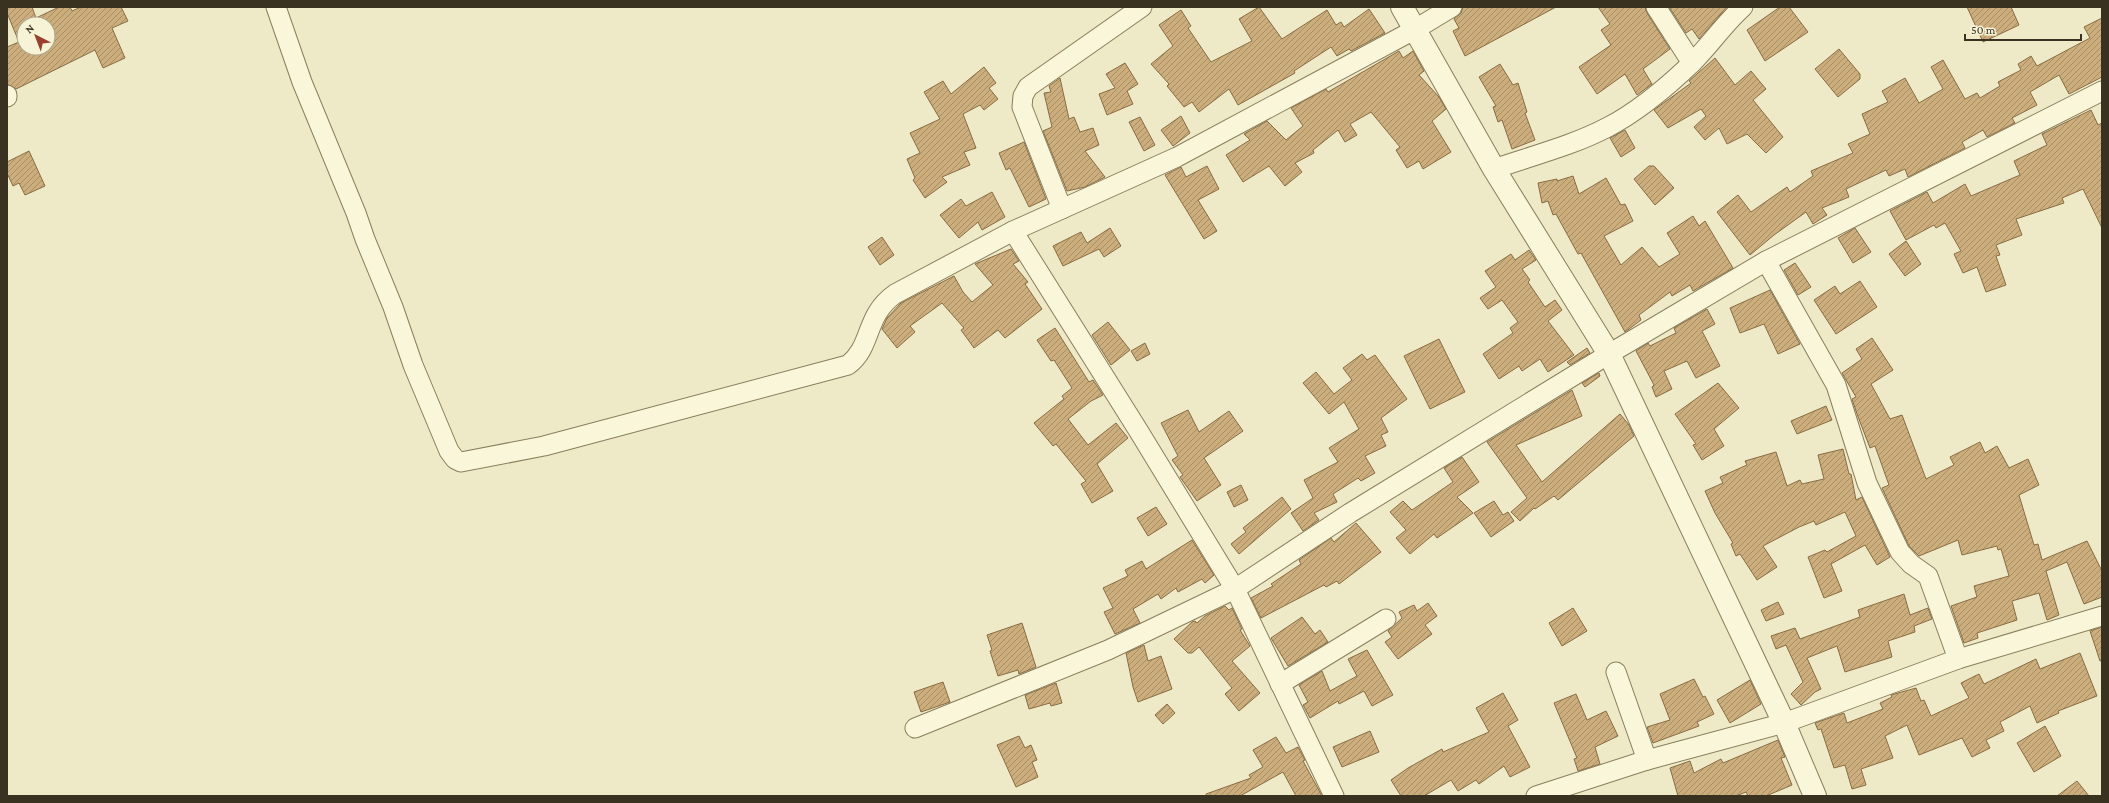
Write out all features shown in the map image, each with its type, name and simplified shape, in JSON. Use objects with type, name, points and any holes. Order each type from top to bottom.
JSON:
[{"type":"street","points":[[276,7],[302,82],[393,307],[422,388],[449,451],[455,459],[461,462],[544,446],[839,369],[856,359],[862,351],[870,325],[886,301],[1013,232],[1177,157],[1414,30],[1452,7]]},
{"type":"street","points":[[1062,209],[1022,107],[1023,96],[1028,87],[1142,7]]},
{"type":"street","points":[[1402,7],[1494,169],[1609,354],[1784,723],[1815,796]]},
{"type":"street","points":[[1656,7],[1692,63]]},
{"type":"street","points":[[1494,169],[1554,149],[1606,128],[1631,114],[1692,63],[1732,17],[1743,7]]},
{"type":"street","points":[[915,728],[1108,650],[1235,590],[1350,513],[1609,354],[1766,262],[2102,91]]},
{"type":"street","points":[[1013,232],[1138,430],[1235,590],[1334,796]]},
{"type":"street","points":[[1766,262],[1836,384],[1868,483],[1900,552],[1911,564],[1928,576],[1958,659]]},
{"type":"street","points":[[1536,796],[1569,791],[1647,760],[1784,723],[1958,659],[2102,616]]},
{"type":"street","points":[[1280,684],[1386,619]]},
{"type":"street","points":[[1616,672],[1647,760]]},
{"type":"building","points":[[7,7],[32,7],[35,16],[16,16],[16,35],[7,13]]},
{"type":"building","points":[[59,7],[70,7],[72,11],[81,7],[121,7],[128,21],[112,28],[125,58],[103,68],[95,50],[16,89],[7,84],[7,47],[16,43],[16,56],[56,56],[56,16],[40,16]]},
{"type":"building","points":[[1259,7],[1282,39],[1327,10],[1336,25],[1341,22],[1344,27],[1369,9],[1385,33],[1351,51],[1349,49],[1337,56],[1331,47],[1294,71],[1295,73],[1238,105],[1229,89],[1199,112],[1192,102],[1184,107],[1167,86],[1169,84],[1151,64],[1173,46],[1159,25],[1181,10],[1191,26],[1188,28],[1211,62],[1252,41],[1239,19]]},
{"type":"building","points":[[1463,7],[1556,7],[1465,56],[1453,31],[1459,28],[1454,19],[1461,13]]},
{"type":"building","points":[[1598,7],[1645,7],[1647,13],[1670,49],[1643,69],[1652,84],[1637,95],[1625,74],[1597,94],[1579,67],[1611,45],[1601,30],[1610,24]]},
{"type":"building","points":[[1669,7],[1727,7],[1699,39],[1692,29],[1686,33]]},
{"type":"building","points":[[1780,7],[1789,7],[1808,32],[1765,61],[1747,30]]},
{"type":"building","points":[[1967,7],[2011,7],[2019,25],[1983,42]]},
{"type":"building","points":[[2102,18],[2102,77],[2069,94],[2059,75],[2030,92],[2037,105],[2012,118],[2015,123],[1987,137],[1983,130],[1962,142],[1965,148],[1908,177],[1905,169],[1889,176],[1886,170],[1846,189],[1849,197],[1822,208],[1827,215],[1813,224],[1806,212],[1774,235],[1750,255],[1717,212],[1738,195],[1751,212],[1787,187],[1790,192],[1813,176],[1811,171],[1853,153],[1848,144],[1870,134],[1862,114],[1888,102],[1882,91],[1905,78],[1919,103],[1943,89],[1931,67],[1943,60],[1965,99],[1977,93],[1980,98],[2000,86],[1998,82],[2021,70],[2018,64],[2031,56],[2037,66],[2090,38],[2084,27]]},
{"type":"building","points":[[1839,49],[1860,74],[1860,79],[1838,97],[1815,69]]},
{"type":"building","points":[[1399,51],[1403,58],[1413,51],[1424,71],[1419,75],[1439,97],[1446,109],[1432,121],[1451,152],[1423,169],[1419,161],[1407,168],[1396,150],[1400,147],[1371,112],[1350,124],[1357,135],[1345,142],[1338,130],[1313,150],[1314,153],[1295,163],[1302,172],[1285,186],[1269,166],[1243,182],[1226,155],[1250,140],[1244,134],[1267,121],[1286,140],[1303,126],[1291,108],[1326,89],[1328,92]]},
{"type":"building","points":[[1715,58],[1735,85],[1751,71],[1766,89],[1753,100],[1783,137],[1766,153],[1747,134],[1727,144],[1719,128],[1705,140],[1694,127],[1706,116],[1701,109],[1668,128],[1654,110],[1691,83],[1689,81]]},
{"type":"building","points":[[1125,63],[1138,84],[1127,91],[1133,104],[1107,115],[1099,94],[1115,88],[1106,74]]},
{"type":"building","points":[[1500,64],[1513,85],[1518,83],[1527,112],[1525,113],[1535,140],[1512,149],[1502,120],[1498,122],[1493,107],[1496,106],[1479,77]]},
{"type":"building","points":[[984,67],[996,83],[989,88],[998,99],[984,110],[980,105],[963,114],[976,148],[964,152],[970,165],[942,177],[947,182],[925,198],[913,180],[915,178],[907,159],[920,153],[910,133],[940,119],[924,92],[943,81],[951,94]]},
{"type":"building","points":[[1060,78],[1069,119],[1074,117],[1080,132],[1093,128],[1099,145],[1085,151],[1105,177],[1085,187],[1067,191],[1043,131],[1052,127],[1044,93],[1051,92],[1049,86]]},
{"type":"building","points":[[2091,110],[2098,125],[2102,123],[2102,228],[2083,189],[2062,198],[2064,203],[2016,219],[2022,235],[1996,245],[2000,255],[1996,256],[2006,285],[1986,292],[1977,267],[1963,273],[1954,254],[1961,251],[1945,223],[1936,228],[1934,225],[1906,240],[1890,211],[1927,192],[1933,203],[1965,184],[1971,196],[2020,175],[2014,161],[2047,145],[2042,134]]},
{"type":"building","points":[[1181,116],[1190,133],[1173,146],[1161,130]]},
{"type":"building","points":[[1140,117],[1155,145],[1144,151],[1129,122]]},
{"type":"building","points":[[1625,130],[1635,148],[1621,157],[1610,138]]},
{"type":"building","points":[[1024,142],[1046,199],[1029,207],[1010,168],[1006,170],[999,153]]},
{"type":"building","points":[[29,151],[45,186],[25,195],[19,183],[13,186],[7,173],[7,162]]},
{"type":"building","points":[[1207,166],[1219,189],[1198,200],[1217,231],[1204,239],[1165,175],[1181,167],[1186,177]]},
{"type":"building","points":[[1649,166],[1654,166],[1674,188],[1655,205],[1634,179]]},
{"type":"building","points":[[1573,176],[1579,194],[1606,178],[1621,205],[1625,204],[1633,221],[1604,236],[1621,265],[1642,247],[1659,267],[1680,254],[1667,233],[1693,216],[1699,226],[1705,221],[1733,268],[1693,291],[1690,285],[1672,296],[1670,292],[1639,315],[1641,320],[1625,332],[1581,253],[1578,254],[1556,214],[1553,215],[1548,201],[1542,203],[1538,183],[1557,179],[1557,181]]},
{"type":"building","points":[[992,192],[1005,217],[982,230],[978,222],[959,238],[940,215],[961,199],[966,206]]},
{"type":"building","points":[[1110,228],[1121,246],[1104,257],[1099,249],[1063,266],[1053,246],[1081,232],[1087,243]]},
{"type":"building","points":[[1855,228],[1871,252],[1853,263],[1838,238]]},
{"type":"building","points":[[882,237],[894,255],[880,265],[868,247]]},
{"type":"building","points":[[1906,241],[1921,264],[1905,276],[1889,254]]},
{"type":"building","points":[[1011,249],[1019,261],[1013,264],[1028,282],[1025,284],[1042,309],[1005,338],[998,330],[974,348],[961,330],[964,328],[942,303],[910,326],[915,332],[897,348],[882,329],[887,318],[901,303],[954,276],[963,292],[972,302],[993,285],[975,264]]},
{"type":"building","points":[[1529,250],[1536,260],[1522,269],[1530,280],[1528,282],[1545,307],[1555,300],[1562,310],[1548,321],[1574,355],[1548,372],[1540,359],[1522,371],[1519,366],[1499,379],[1483,354],[1513,333],[1510,328],[1518,322],[1502,300],[1488,309],[1480,298],[1496,287],[1485,271],[1511,254],[1515,260]]},
{"type":"building","points":[[1795,263],[1811,287],[1798,295],[1784,270]]},
{"type":"building","points":[[1860,281],[1877,307],[1836,334],[1814,300],[1835,286],[1840,294]]},
{"type":"building","points":[[1770,290],[1800,344],[1778,354],[1764,324],[1740,333],[1730,308]]},
{"type":"building","points":[[1707,309],[1715,324],[1702,331],[1720,366],[1696,378],[1687,361],[1664,371],[1672,389],[1656,397],[1652,387],[1654,385],[1636,351],[1648,343],[1650,346],[1676,333],[1674,328]]},
{"type":"building","points":[[1108,322],[1130,350],[1111,365],[1092,335]]},
{"type":"building","points":[[1055,328],[1089,382],[1093,380],[1103,395],[1091,401],[1068,419],[1088,445],[1116,423],[1128,438],[1097,464],[1113,491],[1092,503],[1081,484],[1086,481],[1056,444],[1053,446],[1034,423],[1064,399],[1062,396],[1072,388],[1054,360],[1051,361],[1037,340]]},
{"type":"building","points":[[1872,338],[1893,370],[1871,384],[1890,419],[1902,415],[1926,479],[1954,465],[1950,457],[1980,442],[1985,453],[1997,446],[2009,468],[2028,459],[2039,485],[2019,495],[2034,545],[2038,544],[2042,560],[2087,541],[2102,571],[2102,597],[2084,604],[2067,562],[2046,571],[2059,615],[2047,620],[2039,593],[2012,601],[2017,620],[1977,633],[1978,638],[1964,643],[1951,606],[1977,597],[1974,586],[2009,576],[2001,549],[1998,550],[1997,546],[1962,555],[1958,540],[1919,556],[1909,546],[1882,488],[1889,485],[1875,446],[1870,448],[1852,399],[1856,397],[1842,373],[1862,359],[1856,349]]},
{"type":"building","points":[[1439,339],[1465,392],[1430,409],[1404,356]]},
{"type":"building","points":[[1145,343],[1150,354],[1137,361],[1131,351]]},
{"type":"building","points":[[1587,348],[1590,353],[1570,365],[1567,362]]},
{"type":"building","points":[[1362,354],[1367,360],[1375,355],[1407,399],[1381,418],[1388,432],[1381,435],[1386,446],[1365,456],[1375,473],[1361,481],[1358,478],[1333,494],[1337,502],[1314,513],[1319,520],[1303,531],[1291,513],[1313,498],[1304,480],[1338,462],[1329,448],[1359,429],[1344,402],[1329,414],[1303,383],[1316,372],[1334,394],[1352,380],[1343,368]]},
{"type":"building","points":[[1599,373],[1600,376],[1585,387],[1582,383]]},
{"type":"building","points":[[1718,383],[1739,408],[1714,429],[1724,446],[1702,460],[1693,445],[1696,444],[1675,414]]},
{"type":"building","points":[[1572,390],[1582,416],[1516,445],[1542,482],[1620,414],[1629,425],[1634,436],[1558,500],[1554,496],[1535,509],[1534,508],[1520,521],[1511,512],[1527,498],[1487,442]]},
{"type":"building","points":[[1826,406],[1832,420],[1797,434],[1791,421]]},
{"type":"building","points":[[1188,410],[1199,432],[1229,411],[1243,431],[1204,458],[1221,485],[1197,501],[1180,477],[1183,475],[1172,460],[1178,456],[1161,423]]},
{"type":"building","points":[[1843,449],[1849,474],[1851,474],[1856,500],[1862,497],[1890,557],[1877,565],[1865,545],[1831,564],[1842,591],[1824,598],[1808,557],[1825,550],[1827,552],[1856,536],[1845,512],[1816,525],[1814,521],[1799,527],[1763,546],[1777,567],[1757,580],[1740,554],[1736,556],[1731,544],[1733,543],[1715,513],[1705,491],[1723,483],[1720,477],[1747,465],[1745,461],[1776,452],[1787,486],[1800,480],[1802,484],[1824,479],[1818,455]]},
{"type":"building","points":[[1462,457],[1479,482],[1457,497],[1473,513],[1437,538],[1434,534],[1410,554],[1396,538],[1406,530],[1390,512],[1403,501],[1412,510],[1453,482],[1444,468]]},
{"type":"building","points":[[1241,485],[1248,500],[1234,507],[1227,492]]},
{"type":"building","points":[[1282,497],[1291,509],[1239,554],[1231,544],[1246,532],[1243,528]]},
{"type":"building","points":[[1494,501],[1503,515],[1508,512],[1514,521],[1491,537],[1474,513]]},
{"type":"building","points":[[1156,507],[1167,524],[1148,536],[1137,518]]},
{"type":"building","points":[[1356,523],[1381,552],[1339,584],[1337,581],[1326,587],[1324,585],[1261,618],[1251,598],[1273,586],[1271,584],[1301,564],[1299,560],[1331,538],[1334,542]]},
{"type":"building","points":[[1192,540],[1214,575],[1205,583],[1202,579],[1178,592],[1176,588],[1161,599],[1158,594],[1133,609],[1140,623],[1115,634],[1104,612],[1113,608],[1103,588],[1128,576],[1125,570],[1142,561],[1146,569]]},
{"type":"building","points":[[1904,594],[1910,615],[1928,608],[1932,619],[1914,626],[1915,632],[1888,641],[1892,657],[1845,672],[1837,646],[1807,658],[1821,689],[1815,692],[1801,705],[1791,694],[1803,682],[1786,645],[1776,649],[1771,636],[1795,628],[1800,639],[1860,617],[1858,610]]},
{"type":"building","points":[[1778,602],[1784,614],[1766,621],[1761,610]]},
{"type":"building","points":[[1428,603],[1437,616],[1425,625],[1432,634],[1398,659],[1385,642],[1392,637],[1388,631],[1402,618],[1399,612],[1414,605],[1417,611]]},
{"type":"building","points":[[1225,606],[1229,610],[1232,608],[1242,629],[1240,630],[1250,646],[1232,661],[1260,693],[1239,711],[1225,694],[1232,688],[1199,647],[1192,653],[1188,653],[1174,639],[1192,622],[1195,621],[1197,623],[1205,616]]},
{"type":"building","points":[[1573,608],[1587,631],[1562,646],[1549,623]]},
{"type":"building","points":[[1302,617],[1315,634],[1320,630],[1328,642],[1288,666],[1271,638]]},
{"type":"building","points":[[1022,623],[1036,667],[1019,674],[1018,670],[998,676],[990,651],[992,650],[987,635]]},
{"type":"building","points":[[2102,627],[2102,661],[2100,661],[2090,631]]},
{"type":"building","points":[[1144,645],[1148,661],[1161,656],[1172,689],[1138,702],[1133,687],[1126,653]]},
{"type":"building","points":[[1367,650],[1393,695],[1372,706],[1364,691],[1339,704],[1338,701],[1310,718],[1303,705],[1308,702],[1299,685],[1322,671],[1330,691],[1357,676],[1348,659]]},
{"type":"building","points":[[2080,653],[2097,696],[2058,711],[2059,713],[2037,723],[2030,706],[2000,722],[2004,731],[1986,740],[1990,748],[1972,757],[1962,738],[1919,755],[1907,725],[1885,736],[1893,758],[1861,769],[1866,785],[1852,789],[1845,765],[1834,768],[1821,729],[1818,730],[1815,723],[1844,713],[1847,723],[1883,709],[1880,703],[1892,697],[1891,695],[1916,688],[1921,701],[1924,700],[1931,716],[1969,698],[1961,683],[1979,674],[1984,684],[2036,659],[2040,669]]},
{"type":"building","points":[[1694,679],[1714,714],[1697,722],[1699,726],[1653,743],[1647,727],[1670,720],[1660,694]]},
{"type":"building","points":[[1750,680],[1761,704],[1730,723],[1717,700]]},
{"type":"building","points":[[943,682],[950,702],[921,712],[914,692]]},
{"type":"building","points":[[1056,683],[1062,703],[1051,706],[1050,703],[1029,709],[1025,695]]},
{"type":"building","points":[[1503,693],[1518,720],[1508,726],[1530,767],[1510,777],[1504,766],[1479,784],[1476,780],[1458,791],[1451,780],[1424,796],[1401,796],[1391,780],[1408,768],[1442,749],[1443,752],[1489,732],[1476,708]]},
{"type":"building","points":[[1576,694],[1587,720],[1606,711],[1618,736],[1595,747],[1600,764],[1578,771],[1574,759],[1577,758],[1554,703]]},
{"type":"building","points":[[1167,704],[1175,713],[1163,724],[1155,715]]},
{"type":"building","points":[[2045,726],[2061,756],[2034,772],[2017,743]]},
{"type":"building","points":[[1370,731],[1379,752],[1342,767],[1333,747]]},
{"type":"building","points":[[1019,736],[1025,748],[1031,745],[1037,760],[1032,762],[1038,777],[1016,787],[997,745]]},
{"type":"building","points":[[1276,737],[1286,753],[1298,747],[1305,760],[1303,761],[1322,796],[1296,796],[1283,772],[1240,796],[1206,796],[1206,794],[1251,778],[1249,775],[1263,767],[1253,750]]},
{"type":"building","points":[[1778,740],[1785,757],[1781,758],[1792,785],[1766,796],[1748,796],[1746,792],[1736,796],[1678,796],[1670,768],[1690,761],[1694,773],[1721,759],[1723,763]]},
{"type":"building","points":[[2077,781],[2089,796],[2057,796]]}]
